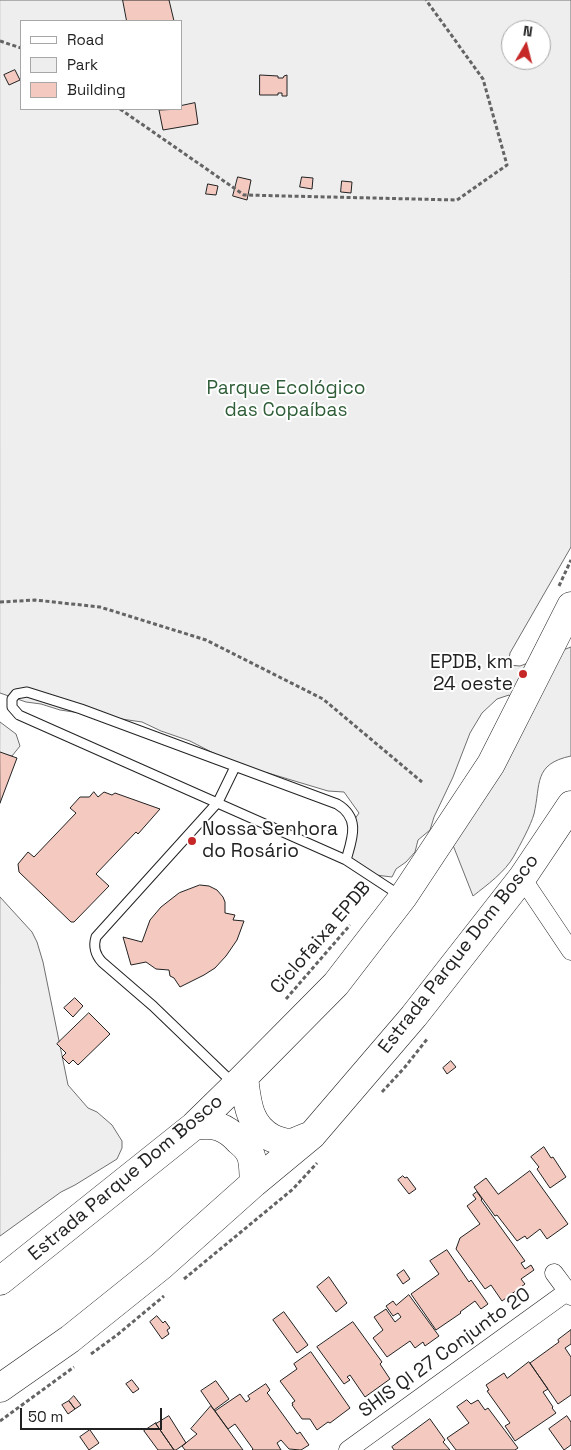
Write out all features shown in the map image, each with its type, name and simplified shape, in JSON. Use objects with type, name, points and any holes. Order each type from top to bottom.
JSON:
[{"type":"main road","name":"Estrada Parque Dom Bosco","points":[[0,1281],[194,1126],[336,984],[403,898],[491,764],[565,596]]},
{"type":"main road","name":"Estrada Parque Dom Bosco","points":[[0,1388],[70,1339],[154,1272],[312,1134],[414,1016],[522,878],[571,805]]},
{"type":"main road","points":[[240,1081],[251,1118],[267,1135],[283,1142],[294,1142],[312,1134]]},
{"type":"main road","points":[[194,1126],[215,1125],[232,1133],[252,1157],[254,1183]]},
{"type":"street","points":[[522,878],[571,950]]},
{"type":"street","points":[[554,1273],[569,1294]]},
{"type":"street","name":"SHIS QI 27 Conjunto 20","points":[[348,1450],[569,1294]]},
{"type":"lane","points":[[346,860],[353,829],[348,813],[337,804],[80,709],[28,692],[14,695],[12,699],[12,707],[19,715],[346,860],[403,898]]},
{"type":"lane","points":[[235,767],[218,802],[96,936],[94,949],[97,957],[102,962],[240,1081]]},
{"type":"path","points":[[121,110],[244,195],[458,200],[507,165],[483,79],[426,0]]},
{"type":"path","points":[[0,41],[20,48]]},
{"type":"path","points":[[565,596],[571,560]]},
{"type":"path","points":[[0,602],[35,600],[100,607],[206,640],[322,699],[422,782]]},
{"type":"path","name":"Ciclofaixa EPDB","points":[[281,1005],[352,923]]},
{"type":"green space","name":"Parque Ecológico das Copaíbas","points":[[0,0],[571,0],[571,547],[510,653],[508,665],[520,666],[571,647],[571,756],[550,764],[544,770],[539,785],[533,819],[514,856],[506,867],[473,896],[449,835],[518,704],[509,695],[497,699],[482,713],[470,733],[430,830],[418,840],[415,852],[396,869],[392,877],[359,873],[346,860],[352,823],[359,813],[344,792],[328,791],[268,773],[235,767],[225,759],[190,741],[142,722],[60,710],[26,702],[0,693]]},
{"type":"green space","points":[[0,722],[16,734],[20,746],[12,756],[0,754]]},
{"type":"green space","points":[[0,897],[32,932],[37,942],[43,962],[68,1085],[88,1108],[97,1112],[112,1125],[122,1141],[122,1148],[117,1159],[61,1192],[0,1236]]},
{"type":"building","points":[[123,0],[169,0],[174,20],[127,20]]},
{"type":"building","points":[[15,70],[20,80],[9,85],[4,75]]},
{"type":"building","points":[[260,75],[283,78],[287,75],[287,96],[282,96],[282,93],[278,93],[278,95],[260,95]]},
{"type":"building","points":[[195,103],[198,124],[163,130],[159,110],[182,110],[182,106]]},
{"type":"building","points":[[238,177],[251,180],[247,200],[233,196]]},
{"type":"building","points":[[302,177],[313,178],[312,189],[300,187]]},
{"type":"building","points":[[342,181],[352,182],[351,193],[341,192]]},
{"type":"building","points":[[208,184],[218,186],[216,195],[206,194]]},
{"type":"building","points":[[0,752],[17,758],[0,803]]},
{"type":"building","points":[[94,792],[98,797],[104,792],[112,795],[115,793],[160,809],[138,834],[136,832],[96,874],[109,886],[74,922],[71,922],[19,872],[18,864],[28,852],[34,857],[76,813],[70,808],[80,797],[89,797]]},
{"type":"building","points":[[200,885],[209,886],[217,890],[225,902],[225,913],[235,915],[233,920],[244,921],[237,940],[226,956],[215,968],[180,987],[174,978],[170,976],[169,970],[156,969],[146,962],[131,965],[123,937],[142,942],[150,920],[161,907],[179,893]]},
{"type":"building","points":[[75,998],[83,1006],[73,1017],[64,1008]]},
{"type":"building","points":[[89,1013],[110,1034],[78,1065],[73,1060],[69,1064],[62,1057],[66,1053],[57,1044]]},
{"type":"building","points":[[451,1061],[456,1067],[447,1074],[443,1068]]},
{"type":"building","points":[[544,1147],[566,1177],[550,1188],[537,1169],[539,1167],[531,1157]]},
{"type":"building","points":[[530,1171],[568,1224],[547,1239],[540,1229],[527,1239],[525,1236],[517,1241],[497,1215],[495,1216],[474,1187],[486,1178],[498,1194]]},
{"type":"building","points":[[403,1176],[407,1177],[416,1189],[409,1194],[398,1180]]},
{"type":"building","points":[[477,1192],[525,1261],[521,1263],[525,1269],[531,1265],[534,1270],[521,1279],[525,1284],[502,1301],[491,1285],[485,1289],[456,1249],[460,1238],[480,1224],[467,1206],[476,1199],[473,1195]]},
{"type":"building","points":[[447,1250],[469,1282],[471,1280],[488,1304],[481,1309],[475,1301],[436,1330],[411,1294],[439,1274],[430,1261]]},
{"type":"building","points":[[404,1270],[410,1279],[403,1284],[397,1275]]},
{"type":"building","points":[[329,1277],[347,1303],[336,1312],[317,1287]]},
{"type":"building","points":[[409,1295],[439,1336],[425,1346],[423,1342],[415,1348],[410,1341],[387,1357],[373,1338],[383,1330],[374,1317],[386,1309],[395,1322],[401,1317],[398,1313],[393,1316],[386,1306],[393,1301],[396,1305]]},
{"type":"building","points":[[284,1312],[308,1345],[297,1353],[273,1320]]},
{"type":"building","points":[[157,1316],[163,1323],[165,1321],[170,1328],[167,1330],[169,1334],[162,1339],[150,1322]]},
{"type":"building","points":[[353,1322],[382,1362],[380,1364],[390,1379],[365,1397],[350,1375],[347,1377],[350,1380],[344,1384],[317,1347]]},
{"type":"building","points":[[571,1330],[571,1344],[565,1348],[571,1357],[571,1395],[558,1404],[530,1363],[559,1342],[558,1340]]},
{"type":"building","points":[[311,1352],[350,1408],[317,1430],[310,1419],[302,1419],[292,1405],[295,1401],[280,1381],[297,1369],[294,1364]]},
{"type":"building","points":[[529,1362],[548,1389],[543,1392],[556,1413],[515,1441],[505,1426],[510,1423],[487,1391],[489,1390],[486,1385],[504,1373],[507,1378]]},
{"type":"building","points":[[132,1380],[139,1389],[133,1393],[126,1384]]},
{"type":"building","points":[[216,1381],[229,1399],[214,1410],[201,1391]]},
{"type":"building","points":[[266,1384],[270,1390],[267,1393],[297,1434],[300,1432],[309,1445],[301,1450],[289,1449],[281,1440],[277,1443],[281,1450],[252,1450],[235,1424],[228,1429],[215,1411],[240,1394],[246,1402],[250,1399],[248,1396]]},
{"type":"building","points":[[74,1396],[81,1405],[75,1409],[69,1401]]},
{"type":"building","points":[[467,1400],[471,1404],[478,1400],[485,1410],[488,1408],[518,1448],[515,1450],[456,1450],[447,1438],[469,1423],[457,1407]]},
{"type":"building","points":[[69,1401],[75,1409],[68,1414],[62,1405]]},
{"type":"building","points":[[211,1406],[243,1450],[185,1450],[182,1446],[197,1434],[191,1429]]},
{"type":"building","points":[[169,1416],[186,1443],[176,1450],[174,1450],[156,1424]]},
{"type":"building","points":[[567,1416],[571,1422],[571,1445],[564,1450],[549,1429]]},
{"type":"building","points":[[430,1419],[445,1440],[443,1442],[450,1450],[394,1450],[392,1447]]},
{"type":"building","points":[[156,1423],[174,1450],[158,1450],[144,1431]]},
{"type":"building","points":[[90,1430],[99,1443],[89,1450],[80,1437]]},
{"type":"place","name":"EPDB, km 24 oeste","points":[[523,674]]},
{"type":"place","name":"Nossa Senhora do Rosário","points":[[192,841]]}]
